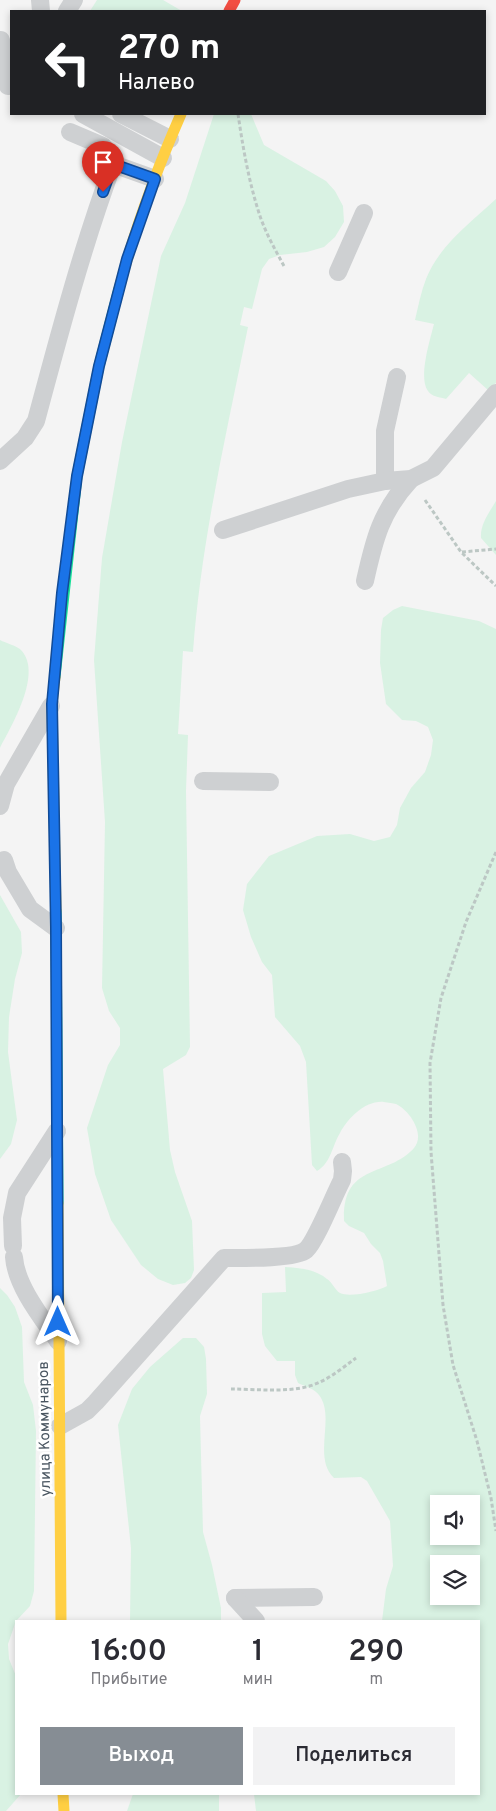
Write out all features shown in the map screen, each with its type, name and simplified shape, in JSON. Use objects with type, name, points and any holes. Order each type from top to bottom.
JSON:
[{"type":"main road","name":"улица Коммунаров","points":[[61,1620],[56,928],[52,704],[62,593],[77,476],[99,366],[127,259],[155,179],[181,115]]},
{"type":"main road","points":[[63,1795],[64,1811]]},
{"type":"lane","points":[[1,40],[6,86]]},
{"type":"lane","points":[[85,115],[163,158]]},
{"type":"lane","points":[[123,115],[170,139]]},
{"type":"lane","points":[[70,132],[103,146],[113,164],[155,179]]},
{"type":"lane","points":[[0,461],[25,438],[36,421],[71,290],[113,164]]},
{"type":"lane","points":[[338,272],[364,213]]},
{"type":"lane","points":[[386,481],[385,431],[396,376]]},
{"type":"lane","points":[[223,530],[340,491],[386,481],[410,479],[432,468],[496,393]]},
{"type":"lane","points":[[365,582],[383,518],[396,495],[410,479]]},
{"type":"lane","points":[[0,806],[6,784],[52,704]]},
{"type":"lane","points":[[203,781],[270,782]]},
{"type":"lane","points":[[4,860],[8,872],[30,909],[56,928]]},
{"type":"lane","points":[[57,1130],[17,1193],[12,1218],[14,1252],[18,1275],[31,1300],[58,1341]]},
{"type":"lane","points":[[60,1426],[82,1414],[96,1402],[224,1258],[293,1255],[305,1251],[312,1242],[342,1180],[344,1171],[342,1162]]},
{"type":"lane","points":[[255,1620],[236,1598],[314,1597]]},
{"type":"path","points":[[238,115],[244,150],[260,215],[267,234],[285,268]]},
{"type":"path","points":[[410,479],[461,552],[496,586]]},
{"type":"path","points":[[461,552],[496,549]]},
{"type":"path","points":[[496,852],[466,922],[441,998],[430,1063],[431,1152],[442,1305],[453,1365],[477,1442],[491,1498],[496,1531]]},
{"type":"path","points":[[232,1389],[294,1389],[307,1386],[326,1378],[356,1358]]},
{"type":"green space","points":[[97,0],[163,0],[180,10],[91,10]]},
{"type":"green space","points":[[214,115],[251,115],[264,145],[326,181],[335,191],[343,206],[344,222],[335,237],[324,247],[307,252],[280,255],[269,259],[262,269],[252,309],[244,307],[240,325],[248,327],[208,529],[193,652],[183,651],[178,734],[188,735],[186,791],[190,1047],[186,1055],[163,1069],[170,1150],[175,1172],[192,1221],[194,1270],[191,1278],[185,1283],[173,1285],[158,1279],[141,1265],[111,1220],[95,1174],[87,1128],[108,1065],[120,1045],[120,1028],[109,1011],[102,988],[105,822],[94,660],[102,558],[122,442],[161,256],[185,203]]},
{"type":"green space","points":[[496,199],[496,383],[488,390],[469,373],[446,399],[436,397],[428,391],[424,377],[424,368],[434,324],[415,320],[426,279],[447,246]]},
{"type":"green space","points":[[496,501],[496,555],[481,538],[481,533],[483,523]]},
{"type":"green space","points":[[402,606],[479,621],[496,629],[496,1811],[256,1811],[254,1795],[480,1795],[480,1620],[382,1620],[386,1589],[393,1566],[390,1521],[367,1481],[361,1477],[334,1478],[328,1469],[325,1459],[324,1404],[317,1393],[298,1383],[295,1375],[295,1361],[277,1361],[265,1346],[262,1334],[262,1293],[286,1292],[285,1267],[317,1273],[329,1280],[338,1292],[350,1295],[377,1290],[387,1286],[380,1253],[364,1233],[349,1226],[344,1221],[345,1202],[350,1189],[358,1180],[403,1157],[414,1148],[417,1142],[417,1130],[406,1111],[396,1104],[377,1102],[358,1111],[343,1127],[322,1168],[317,1171],[312,1165],[306,1062],[300,1046],[275,1017],[272,975],[262,962],[251,937],[243,910],[247,884],[269,856],[317,836],[350,834],[374,841],[390,837],[397,825],[400,808],[411,788],[425,772],[431,755],[433,740],[428,727],[416,721],[402,720],[386,704],[380,663],[383,618]]},
{"type":"green space","points":[[0,640],[21,650],[27,660],[29,672],[18,713],[0,748]]},
{"type":"green space","points":[[0,895],[21,932],[22,953],[15,979],[9,1017],[8,1052],[17,1120],[11,1144],[0,1159]]},
{"type":"green space","points":[[0,1288],[15,1307],[22,1327],[24,1382],[33,1405],[36,1431],[34,1591],[30,1606],[15,1620],[8,1644],[9,1659],[15,1674],[15,1795],[20,1795],[6,1811],[0,1811]]},
{"type":"green space","points":[[183,1338],[196,1338],[204,1347],[207,1394],[200,1416],[203,1532],[221,1608],[221,1620],[130,1620],[131,1548],[118,1425],[132,1389],[150,1367]]},
{"type":"green space","points":[[133,1795],[219,1795],[219,1811],[127,1811]]},
{"type":"traffic: fast","points":[[55,677],[77,476],[99,366],[119,289]]},
{"type":"traffic: fast","points":[[56,911],[58,1203]]},
{"type":"traffic: slow","points":[[119,289],[147,200],[181,115]]},
{"type":"traffic: slow","points":[[55,677],[52,704],[56,911]]},
{"type":"traffic: slow","points":[[58,1203],[61,1620]]},
{"type":"traffic: slow","points":[[63,1795],[64,1811]]},
{"type":"traffic: jam","points":[[230,10],[235,0]]},
{"type":"route","points":[[58,1322],[56,928],[52,704],[62,593],[77,476],[99,366],[127,259],[155,179],[113,164],[103,192]]}]
